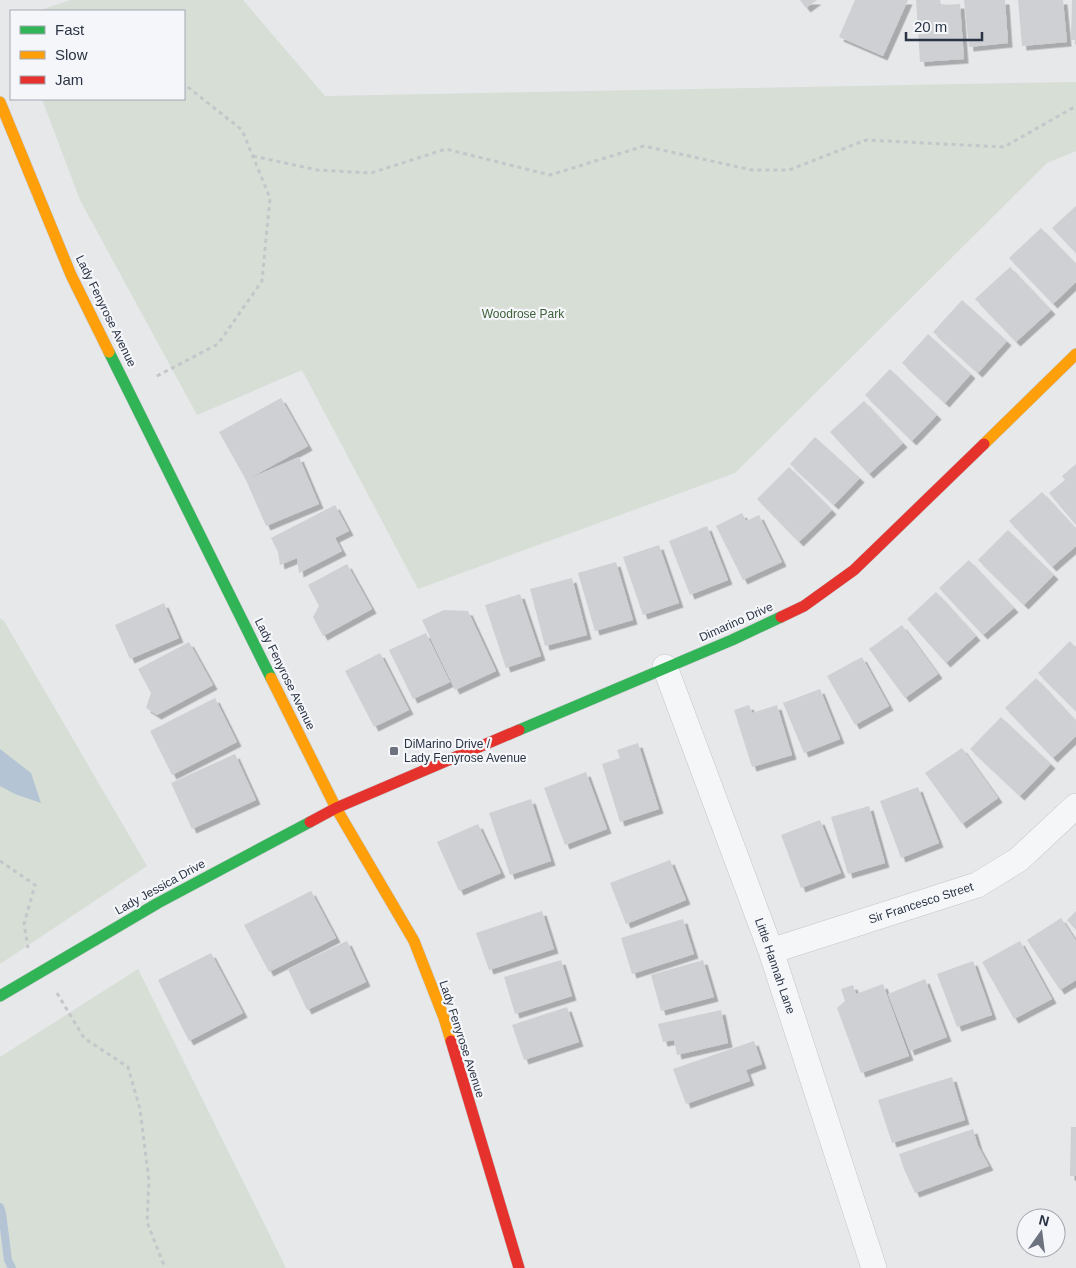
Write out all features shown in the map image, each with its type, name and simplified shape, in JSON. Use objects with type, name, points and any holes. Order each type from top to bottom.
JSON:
[{"type":"street","name":"Lady Fenyrose Avenue","points":[[0,102],[72,274],[336,808],[414,941],[444,1018],[519,1268]]},
{"type":"street","name":"Dimarino Drive","points":[[336,808],[732,640],[804,606],[854,570],[1076,354]]},
{"type":"street","name":"Little Hannah Lane","points":[[665,667],[771,951],[874,1268]]},
{"type":"street","name":"Sir Francesco Street","points":[[771,951],[978,885],[1018,860],[1076,806]]},
{"type":"street","name":"Lady Jessica Drive","points":[[0,996],[158,903],[336,808]]},
{"type":"path","points":[[157,376],[218,344],[262,280],[270,198],[242,130],[185,85]]},
{"type":"path","points":[[253,156],[317,170],[371,173],[446,149],[550,175],[644,146],[752,170],[789,170],[866,140],[1004,147],[1076,106]]},
{"type":"path","points":[[0,861],[35,885],[24,924],[28,948],[44,970],[84,1038],[128,1067],[140,1109],[149,1181],[147,1222],[165,1268]]},
{"type":"green space","name":"Woodrose Park","points":[[71,0],[243,0],[325,96],[1076,82],[1076,151],[1047,163],[735,473],[418,589],[302,370],[197,415],[80,200],[42,100],[185,100],[185,10],[41,10]]},
{"type":"green space","points":[[0,618],[4,621],[147,866],[0,964]]},
{"type":"green space","points":[[138,969],[286,1268],[0,1268],[0,1057]]},
{"type":"water","points":[[0,749],[31,773],[41,803],[15,794],[0,786]]},
{"type":"building","points":[[800,0],[817,0],[806,8]]},
{"type":"building","points":[[855,0],[908,0],[883,56],[839,37]]},
{"type":"building","points":[[916,0],[940,0],[941,5],[960,4],[964,59],[920,62]]},
{"type":"building","points":[[964,0],[1005,0],[1008,43],[969,47]]},
{"type":"building","points":[[1018,0],[1063,0],[1067,42],[1022,46]]},
{"type":"building","points":[[1072,0],[1076,0],[1076,40],[1071,40]]},
{"type":"building","points":[[1076,206],[1076,253],[1052,228]]},
{"type":"building","points":[[1041,228],[1076,264],[1076,282],[1053,304],[1009,258]]},
{"type":"building","points":[[1010,267],[1051,310],[1016,342],[975,299]]},
{"type":"building","points":[[962,300],[1007,341],[978,373],[933,332]]},
{"type":"building","points":[[928,334],[971,374],[945,403],[902,363]]},
{"type":"building","points":[[890,369],[937,415],[912,441],[865,395]]},
{"type":"building","points":[[281,398],[308,446],[248,479],[299,457],[319,504],[266,526],[246,480],[219,432]]},
{"type":"building","points":[[864,401],[903,443],[869,474],[830,432]]},
{"type":"building","points":[[815,437],[860,478],[834,505],[790,464]]},
{"type":"building","points":[[1076,464],[1076,525],[1049,493],[1065,480],[1062,476]]},
{"type":"building","points":[[789,467],[832,510],[799,542],[757,499]]},
{"type":"building","points":[[1042,492],[1076,529],[1076,546],[1052,567],[1009,521]]},
{"type":"building","points":[[335,505],[349,531],[335,538],[342,551],[299,573],[297,558],[280,565],[278,552],[271,538]]},
{"type":"building","points":[[742,513],[746,521],[759,515],[782,562],[743,580],[716,526]]},
{"type":"building","points":[[707,526],[728,580],[690,595],[669,541]]},
{"type":"building","points":[[1008,530],[1054,575],[1024,605],[978,560]]},
{"type":"building","points":[[659,545],[679,603],[643,615],[623,557]]},
{"type":"building","points":[[969,560],[1014,608],[983,635],[939,588]]},
{"type":"building","points":[[616,562],[633,620],[595,631],[578,573]]},
{"type":"building","points":[[347,564],[372,609],[323,636],[313,617],[319,606],[308,585]]},
{"type":"building","points":[[572,578],[587,635],[545,646],[530,589]]},
{"type":"building","points":[[936,592],[976,636],[946,663],[907,619]]},
{"type":"building","points":[[520,594],[541,656],[506,668],[485,605]]},
{"type":"building","points":[[164,603],[179,638],[130,659],[115,625]]},
{"type":"building","points":[[444,610],[468,611],[496,671],[455,690],[422,620]]},
{"type":"building","points":[[902,625],[938,674],[905,698],[869,649]]},
{"type":"building","points":[[426,633],[450,682],[413,699],[389,650]]},
{"type":"building","points":[[1070,641],[1076,648],[1076,711],[1038,673]]},
{"type":"building","points":[[189,642],[213,685],[157,715],[146,708],[151,693],[138,669]]},
{"type":"building","points":[[380,653],[409,710],[374,727],[345,671]]},
{"type":"building","points":[[862,657],[889,706],[855,725],[827,676]]},
{"type":"building","points":[[1036,678],[1076,721],[1076,736],[1053,758],[1005,708]]},
{"type":"building","points":[[820,689],[840,739],[804,753],[783,703]]},
{"type":"building","points":[[215,698],[237,742],[172,775],[150,731]]},
{"type":"building","points":[[749,705],[752,713],[777,705],[792,755],[752,767],[734,710]]},
{"type":"building","points":[[1001,717],[1051,764],[1020,796],[970,749]]},
{"type":"building","points":[[638,743],[659,809],[620,822],[602,764],[620,758],[617,750]]},
{"type":"building","points":[[962,748],[998,798],[962,824],[925,773]]},
{"type":"building","points":[[235,754],[256,800],[192,829],[171,783]]},
{"type":"building","points":[[586,772],[607,829],[565,845],[544,788]]},
{"type":"building","points":[[918,787],[939,843],[901,858],[880,801]]},
{"type":"building","points":[[531,799],[551,861],[510,875],[489,813]]},
{"type":"building","points":[[869,806],[885,863],[848,874],[831,817]]},
{"type":"building","points":[[820,820],[841,873],[801,888],[781,835]]},
{"type":"building","points":[[478,824],[501,873],[459,891],[437,842]]},
{"type":"building","points":[[670,860],[686,900],[626,924],[610,883]]},
{"type":"building","points":[[311,891],[336,938],[269,972],[244,925]]},
{"type":"building","points":[[542,911],[554,949],[489,970],[476,933]]},
{"type":"building","points":[[1076,911],[1076,930],[1067,920]]},
{"type":"building","points":[[1061,918],[1076,941],[1076,980],[1060,990],[1027,940]]},
{"type":"building","points":[[683,919],[694,954],[632,974],[621,938]]},
{"type":"building","points":[[347,941],[366,982],[307,1010],[288,969]]},
{"type":"building","points":[[1020,941],[1052,999],[1014,1019],[982,962]]},
{"type":"building","points":[[211,953],[243,1013],[189,1041],[158,980]]},
{"type":"building","points":[[561,960],[572,996],[515,1014],[504,977]]},
{"type":"building","points":[[703,960],[714,997],[661,1011],[651,975]]},
{"type":"building","points":[[973,961],[992,1015],[957,1027],[937,974]]},
{"type":"building","points":[[925,979],[947,1037],[910,1051],[888,994]]},
{"type":"building","points":[[883,984],[909,1056],[861,1073],[837,1008],[845,1001],[841,989],[853,985],[856,994]]},
{"type":"building","points":[[567,1007],[579,1042],[524,1060],[512,1025]]},
{"type":"building","points":[[721,1010],[728,1043],[677,1055],[674,1040],[663,1042],[658,1024]]},
{"type":"building","points":[[754,1041],[762,1064],[746,1070],[750,1081],[686,1104],[673,1069]]},
{"type":"building","points":[[952,1077],[965,1120],[892,1143],[878,1100]]},
{"type":"building","points":[[1071,1127],[1076,1127],[1076,1176],[1070,1176]]},
{"type":"building","points":[[973,1129],[978,1146],[989,1166],[915,1193],[899,1154]]},
{"type":"waterway","points":[[0,1207],[8,1260],[12,1268]]},
{"type":"traffic: fast","points":[[109,352],[271,678]]},
{"type":"traffic: fast","points":[[519,730],[732,640],[781,617]]},
{"type":"traffic: fast","points":[[0,996],[158,903],[310,822]]},
{"type":"traffic: slow","points":[[0,102],[71,275],[109,352]]},
{"type":"traffic: slow","points":[[984,444],[1076,354]]},
{"type":"traffic: slow","points":[[271,678],[336,808],[414,941],[451,1041]]},
{"type":"traffic: jam","points":[[781,617],[804,606],[854,570],[984,444]]},
{"type":"traffic: jam","points":[[310,822],[336,808],[519,730]]},
{"type":"traffic: jam","points":[[451,1041],[519,1268]]},
{"type":"place","name":"DiMarino Drive / Lady Fenyrose Avenue","points":[[394,751]]}]
